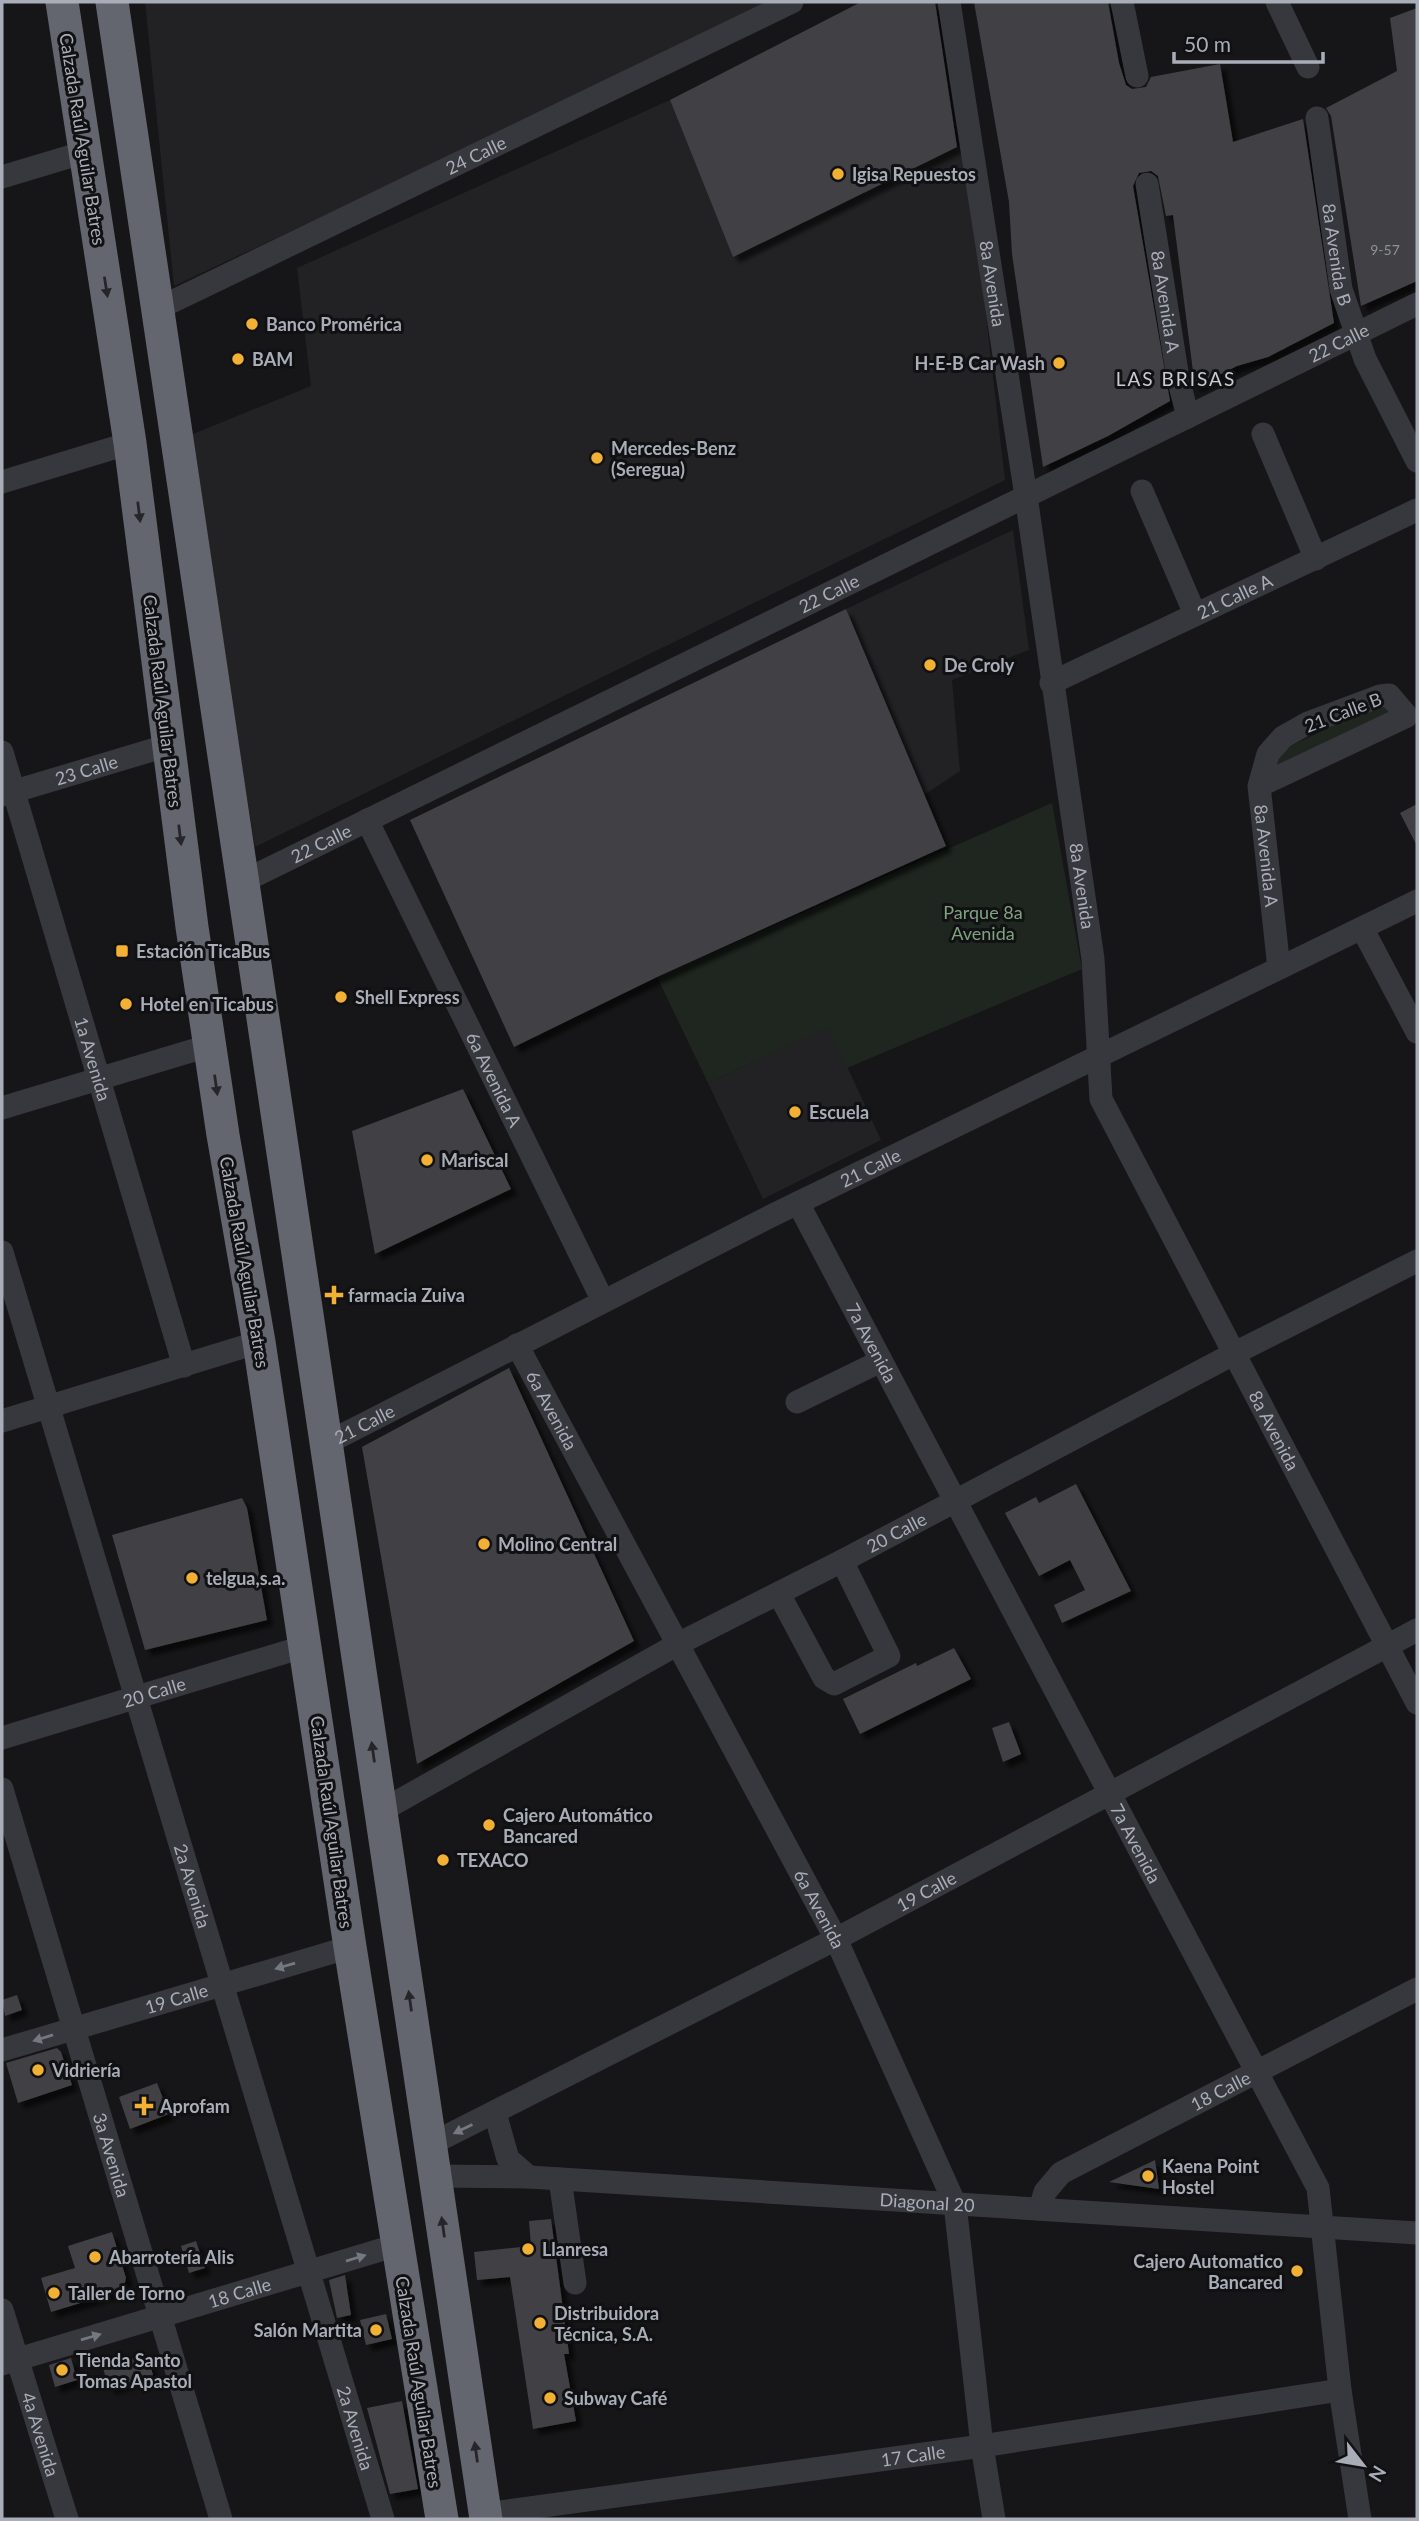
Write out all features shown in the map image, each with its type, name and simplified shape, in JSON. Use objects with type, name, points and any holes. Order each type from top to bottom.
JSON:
[{"type":"highway","name":"Calzada Raúl Aguilar Batres","points":[[62,2],[130,443],[211,1045],[306,1646],[350,1947],[442,2519]]},
{"type":"highway","points":[[112,2],[486,2517]]},
{"type":"street","name":"24 Calle","points":[[157,309],[792,2]]},
{"type":"street","name":"8a Avenida","points":[[949,2],[1026,496],[1093,959],[1101,1098],[1417,1703]]},
{"type":"street","points":[[1122,2],[1138,76]]},
{"type":"street","points":[[1277,2],[1308,66]]},
{"type":"street","name":"8a Avenida B","points":[[1317,118],[1341,289],[1355,334],[1417,461]]},
{"type":"street","points":[[2,177],[85,152]]},
{"type":"street","name":"8a Avenida A","points":[[1147,184],[1178,378],[1188,417]]},
{"type":"street","name":"22 Calle","points":[[242,882],[1417,304]]},
{"type":"street","points":[[1263,434],[1316,559]]},
{"type":"street","points":[[2,482],[130,443]]},
{"type":"street","points":[[1142,491],[1195,614]]},
{"type":"street","name":"21 Calle A","points":[[1051,683],[1417,510]]},
{"type":"street","name":"21 Calle B","points":[[1259,786],[1407,716],[1389,695],[1380,696],[1308,723],[1283,737],[1274,747]]},
{"type":"street","name":"23 Calle","points":[[8,793],[169,745]]},
{"type":"street","name":"8a Avenida A","points":[[1274,747],[1268,754],[1259,786],[1279,968]]},
{"type":"street","name":"1a Avenida","points":[[2,752],[8,793],[99,1079],[184,1366]]},
{"type":"street","name":"6a Avenida A","points":[[367,820],[603,1301]]},
{"type":"street","name":"21 Calle","points":[[327,1443],[798,1203],[1417,901]]},
{"type":"street","points":[[1362,928],[1417,1032]]},
{"type":"street","points":[[2,1108],[211,1045]]},
{"type":"street","name":"7a Avenida","points":[[798,1203],[1318,2188],[1340,2390],[1360,2519]]},
{"type":"street","name":"2a Avenida","points":[[2,1252],[383,2519]]},
{"type":"street","name":"20 Calle","points":[[381,1811],[678,1644],[1417,1261]]},
{"type":"street","points":[[2,1421],[259,1342]]},
{"type":"street","name":"6a Avenida","points":[[517,1345],[836,1939],[955,2204],[982,2446],[994,2519]]},
{"type":"street","points":[[797,1402],[881,1361]]},
{"type":"street","points":[[779,1594],[824,1678],[834,1684],[889,1656],[887,1646],[842,1561]]},
{"type":"street","name":"19 Calle","points":[[433,2160],[495,2113],[836,1939],[1417,1630]]},
{"type":"street","name":"20 Calle","points":[[2,1738],[306,1646]]},
{"type":"street","name":"3a Avenida","points":[[2,1789],[221,2519]]},
{"type":"street","name":"19 Calle","points":[[2,2050],[350,1947]]},
{"type":"street","name":"18 Calle","points":[[1040,2209],[1045,2192],[1061,2174],[1417,1989]]},
{"type":"street","points":[[495,2113],[508,2160],[529,2177]]},
{"type":"street","name":"Diagonal 20","points":[[433,2160],[529,2177],[1417,2233]]},
{"type":"street","points":[[560,2179],[575,2283]]},
{"type":"street","name":"18 Calle","points":[[9,2361],[397,2245]]},
{"type":"street","name":"4a Avenida","points":[[2,2310],[9,2361],[67,2519]]},
{"type":"street","name":"17 Calle","points":[[486,2517],[982,2446],[1340,2390]]},
{"type":"shaded area","points":[[145,2],[778,2],[174,286]]},
{"type":"shaded area","name":"Mercedes-Benz (Seregua)","points":[[670,100],[733,256],[966,143],[1005,480],[255,847],[188,436],[311,386],[297,268]]},
{"type":"shaded area","name":"De Croly","points":[[1013,530],[1029,650],[952,680],[960,771],[924,795],[846,609]]},
{"type":"shaded area","name":"Escuela","points":[[829,1027],[881,1140],[763,1199],[708,1083]]},
{"type":"green space","points":[[1381,703],[1395,713],[1274,769],[1282,750]]},
{"type":"green space","name":"Parque 8a Avenida","points":[[1052,803],[1082,969],[847,1068],[828,1028],[708,1083],[657,977]]},
{"type":"building","points":[[861,2],[935,2],[957,147],[733,257],[670,100]]},
{"type":"building","points":[[974,2],[1108,2],[1119,63],[1126,85],[1132,89],[1146,87],[1151,77],[1220,64],[1233,142],[1303,119],[1334,323],[1268,357],[1237,366],[1195,387],[1173,215],[1166,216],[1158,176],[1151,171],[1139,173],[1133,186],[1170,401],[1108,436],[1043,467],[1012,254],[1009,202]]},
{"type":"building","points":[[1417,8],[1417,281],[1361,306],[1331,116],[1326,108],[1397,71],[1390,18]]},
{"type":"building","points":[[846,609],[946,846],[657,977],[514,1047],[410,820]]},
{"type":"building","points":[[1417,804],[1417,846],[1400,813]]},
{"type":"building","name":"Mariscal","points":[[463,1089],[511,1189],[375,1254],[352,1131]]},
{"type":"building","name":"Molino Central","points":[[509,1368],[634,1641],[417,1764],[362,1447]]},
{"type":"building","points":[[1076,1484],[1131,1591],[1062,1623],[1054,1605],[1085,1590],[1070,1560],[1039,1576],[1005,1513],[1036,1497],[1039,1503]]},
{"type":"building","name":"telgua,s.a.","points":[[242,1498],[247,1508],[267,1620],[145,1650],[112,1535]]},
{"type":"building","points":[[954,1648],[971,1679],[860,1734],[843,1699],[916,1663],[917,1666]]},
{"type":"building","points":[[1009,1722],[1021,1754],[1003,1762],[992,1728]]},
{"type":"building","points":[[17,1995],[22,2010],[5,2016],[2,2000]]},
{"type":"building","name":"Vidriería","points":[[57,2048],[61,2052],[72,2085],[18,2103],[6,2063]]},
{"type":"building","name":"Aprofam","points":[[157,2083],[169,2114],[130,2129],[119,2097]]},
{"type":"building","points":[[1155,2160],[1159,2189],[1109,2182]]},
{"type":"building","points":[[551,2219],[569,2354],[564,2354],[576,2421],[533,2429],[510,2277],[477,2280],[474,2252],[531,2246],[529,2221]]},
{"type":"building","name":"Abarrotería Alis","points":[[112,2232],[126,2278],[123,2290],[51,2312],[41,2278],[75,2268],[68,2246]]},
{"type":"building","points":[[196,2241],[205,2268],[189,2273],[181,2246]]},
{"type":"building","points":[[345,2275],[351,2315],[337,2318],[329,2280]]},
{"type":"building","name":"Salón Martita","points":[[386,2314],[392,2339],[366,2345],[360,2320]]},
{"type":"building","points":[[147,2354],[153,2375],[109,2389],[103,2368]]},
{"type":"building","name":"Tienda Santo Tomas Apastol","points":[[71,2358],[77,2380],[55,2387],[49,2365]]},
{"type":"building","points":[[402,2401],[418,2489],[390,2494],[367,2408]]},
{"type":"place","name":"Igisa Repuestos","points":[[838,174]]},
{"type":"place","name":"Banco Promérica","points":[[252,324]]},
{"type":"place","name":"BAM","points":[[238,359]]},
{"type":"place","name":"H-E-B Car Wash","points":[[1059,363]]},
{"type":"place","name":"Mercedes-Benz (Seregua)","points":[[597,458]]},
{"type":"place","name":"De Croly","points":[[930,665]]},
{"type":"place","name":"Estación TicaBus","points":[[122,951]]},
{"type":"place","name":"Shell Express","points":[[341,997]]},
{"type":"place","name":"Hotel en Ticabus","points":[[126,1004]]},
{"type":"place","name":"Escuela","points":[[795,1112]]},
{"type":"place","name":"Mariscal","points":[[427,1160]]},
{"type":"place","name":"farmacia Zuiva","points":[[334,1295]]},
{"type":"place","name":"Molino Central","points":[[484,1544]]},
{"type":"place","name":"telgua,s.a.","points":[[192,1578]]},
{"type":"place","name":"Cajero Automático Bancared","points":[[489,1825]]},
{"type":"place","name":"TEXACO","points":[[443,1860]]},
{"type":"place","name":"Vidriería","points":[[38,2070]]},
{"type":"place","name":"Aprofam","points":[[144,2106]]},
{"type":"place","name":"Kaena Point Hostel","points":[[1148,2176]]},
{"type":"place","name":"Llanresa","points":[[528,2249]]},
{"type":"place","name":"Abarrotería Alis","points":[[95,2257]]},
{"type":"place","name":"Cajero Automatico Bancared","points":[[1297,2271]]},
{"type":"place","name":"Taller de Torno","points":[[54,2293]]},
{"type":"place","name":"Distribuidora Técnica, S.A.","points":[[540,2323]]},
{"type":"place","name":"Salón Martita","points":[[376,2330]]},
{"type":"place","name":"Tienda Santo Tomas Apastol","points":[[62,2370]]},
{"type":"place","name":"Subway Café","points":[[550,2398]]},
{"type":"district","name":"LAS BRISAS","points":[[1176,378]]}]
